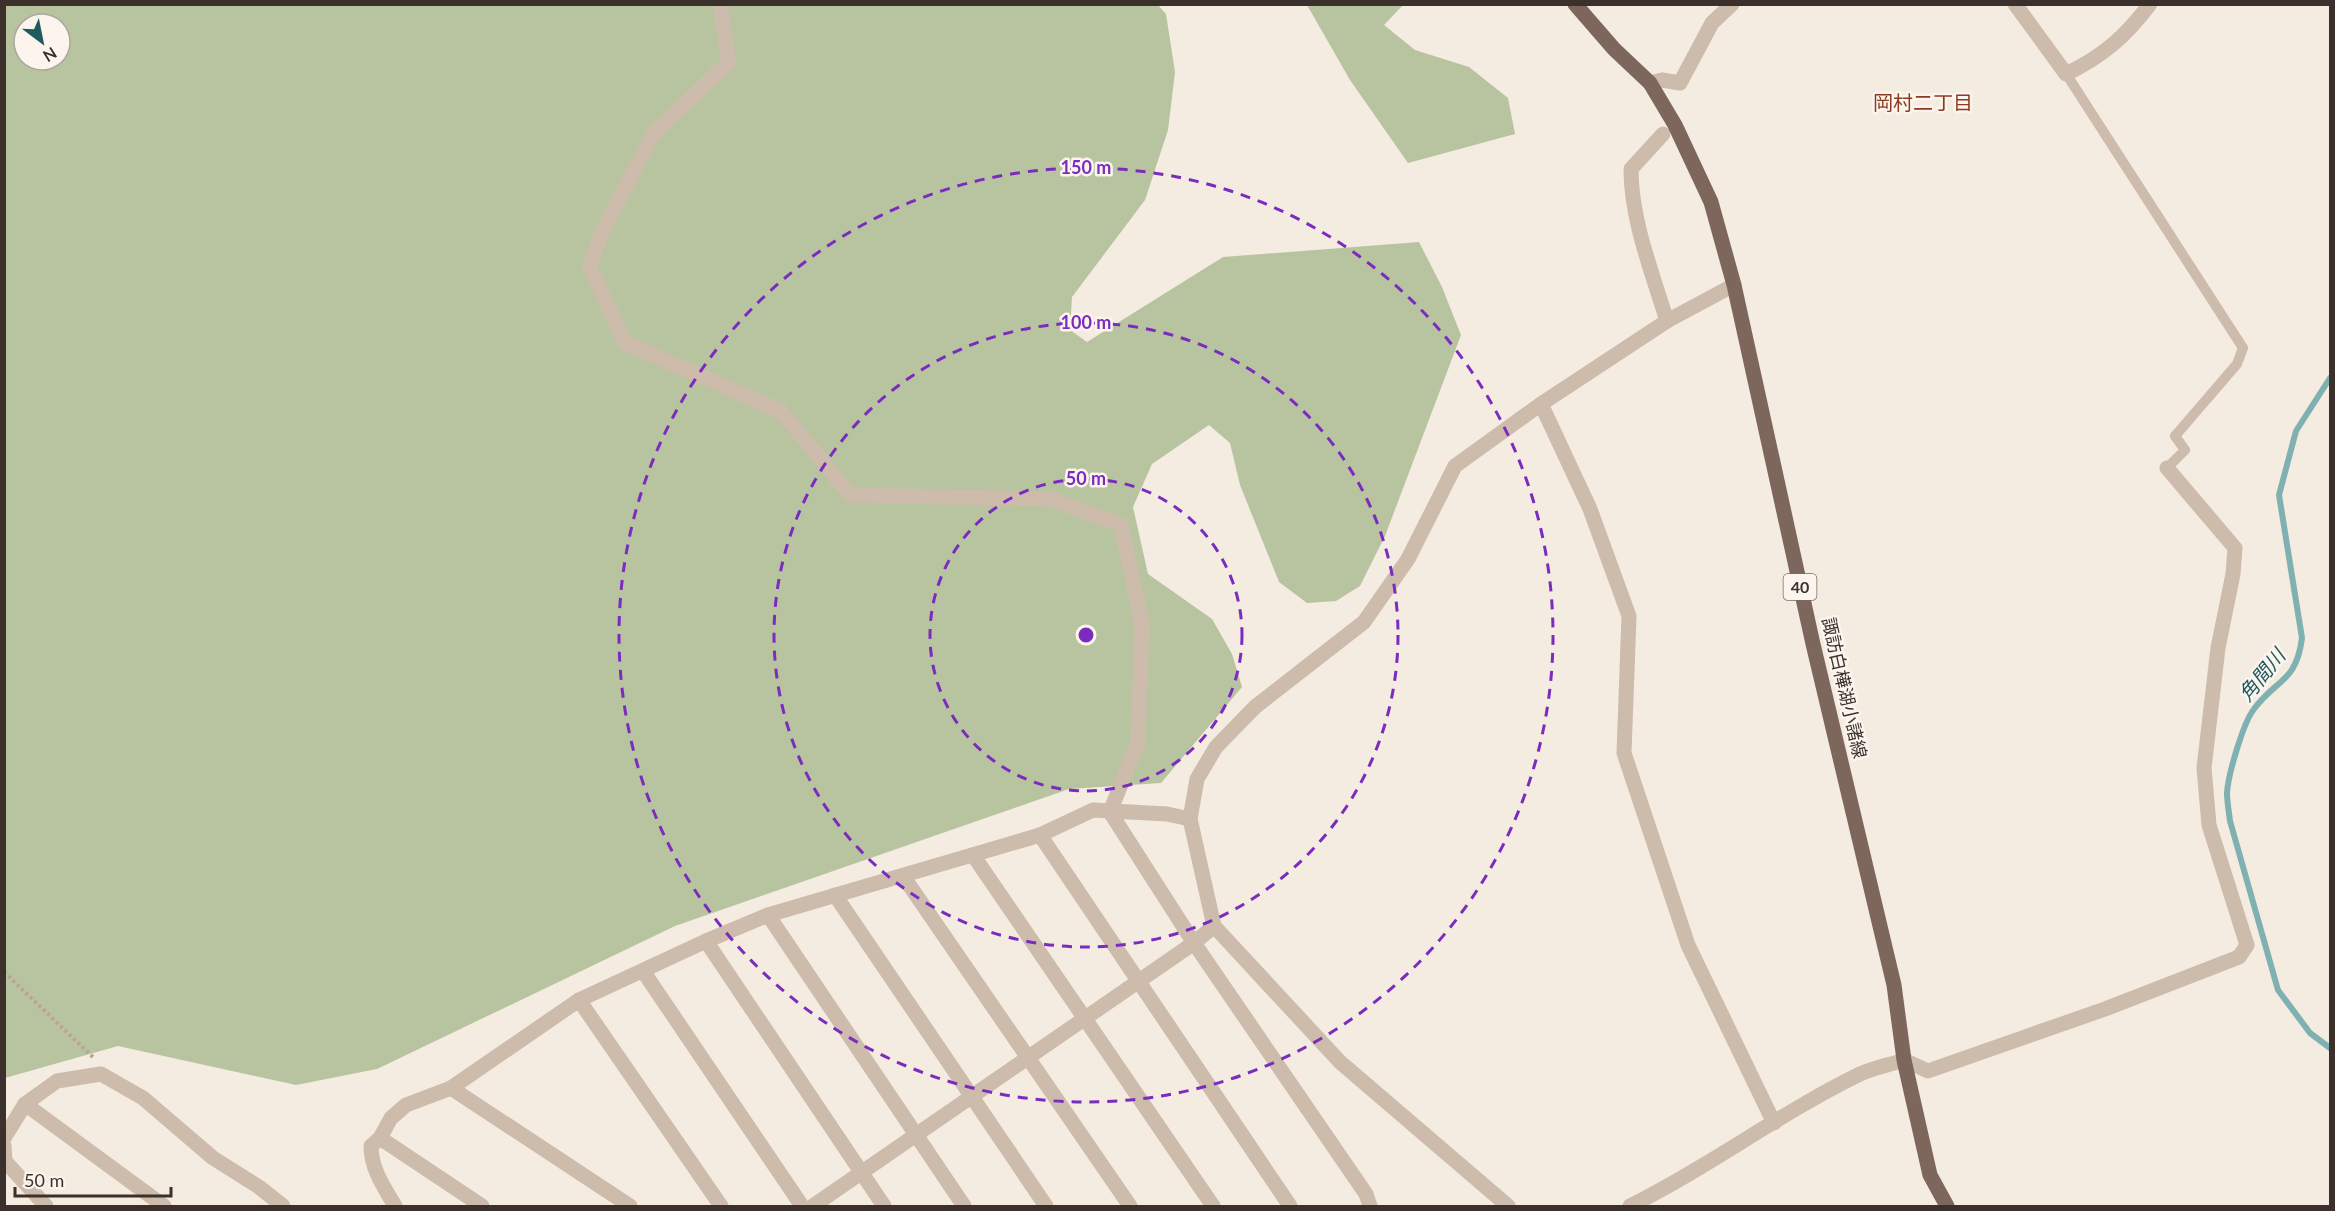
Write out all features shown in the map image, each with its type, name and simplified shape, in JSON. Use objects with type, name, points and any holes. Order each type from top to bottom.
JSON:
[{"type":"main road","name":"諏訪白樺湖小諸線","points":[[1575,4],[1614,49],[1650,83],[1675,125],[1711,201],[1734,285],[1813,644],[1894,985],[1904,1060],[1930,1174],[1947,1206]]},
{"type":"street","points":[[720,4],[729,62],[653,134],[600,236],[590,268],[625,343],[781,411],[850,495],[1051,499],[1121,525],[1142,624],[1138,742],[1110,812]]},
{"type":"street","points":[[1650,83],[1662,80],[1680,83],[1712,23],[1732,4]]},
{"type":"street","points":[[2015,4],[2066,74],[2092,61],[2130,31],[2150,4]]},
{"type":"street","points":[[1663,134],[1631,169],[1631,191],[1667,321]]},
{"type":"street","points":[[1508,1206],[1340,1062],[1214,926],[1190,819],[1197,779],[1216,747],[1255,707],[1364,622],[1408,559],[1455,466],[1540,404],[1667,321],[1734,285]]},
{"type":"street","points":[[1540,404],[1590,509],[1629,616],[1624,753],[1688,945],[1774,1123]]},
{"type":"street","points":[[1630,1206],[1664,1189],[1862,1073],[1904,1060],[1928,1071],[2106,1009],[2239,957],[2247,945],[2209,825],[2204,768],[2218,648],[2233,574],[2235,548],[2167,468]]},
{"type":"street","points":[[395,1206],[371,1159],[371,1146],[380,1138],[391,1118],[406,1105],[452,1088],[579,1000],[768,915],[1040,835],[1093,810],[1167,814],[1190,819]]},
{"type":"street","points":[[1110,812],[1194,944],[1366,1194],[1370,1206]]},
{"type":"street","points":[[1040,835],[1290,1206]]},
{"type":"street","points":[[973,855],[1213,1206]]},
{"type":"street","points":[[903,876],[1130,1206]]},
{"type":"street","points":[[835,895],[1046,1206]]},
{"type":"street","points":[[768,915],[964,1206]]},
{"type":"street","points":[[813,1206],[1194,944],[1214,926]]},
{"type":"street","points":[[706,941],[860,1174],[884,1206]]},
{"type":"street","points":[[643,971],[802,1206]]},
{"type":"street","points":[[579,1000],[721,1206]]},
{"type":"street","points":[[4,1137],[25,1104],[57,1082],[101,1074],[143,1098],[213,1158],[259,1187],[283,1206]]},
{"type":"street","points":[[452,1088],[630,1206]]},
{"type":"street","points":[[25,1104],[164,1206]]},
{"type":"street","points":[[380,1138],[482,1206]]},
{"type":"street","points":[[4,1146],[5,1161],[46,1206]]},
{"type":"lane","points":[[2061,67],[2243,348],[2237,364],[2175,436],[2185,450],[2167,468]]},
{"type":"path","points":[[4,972],[101,1064]]},
{"type":"green space","points":[[5,5],[1158,5],[1166,14],[1175,72],[1168,130],[1145,200],[1072,297],[1070,330],[1087,342],[1223,257],[1419,242],[1442,287],[1461,335],[1385,536],[1360,586],[1336,601],[1307,603],[1279,582],[1240,485],[1230,443],[1209,425],[1152,464],[1133,507],[1148,574],[1212,619],[1232,654],[1242,687],[1161,783],[1069,789],[675,926],[377,1069],[296,1085],[118,1046],[5,1078]]},
{"type":"green space","points":[[1307,5],[1403,5],[1384,25],[1415,50],[1469,67],[1508,98],[1515,134],[1408,163],[1350,80]]},
{"type":"waterway","name":"角間川","points":[[2330,378],[2296,431],[2279,495],[2302,638],[2299,653],[2290,672],[2262,699],[2250,716],[2237,750],[2227,793],[2230,821],[2278,990],[2310,1033],[2330,1048]]},
{"type":"district","name":"岡村二丁目","points":[[1923,103]]}]
